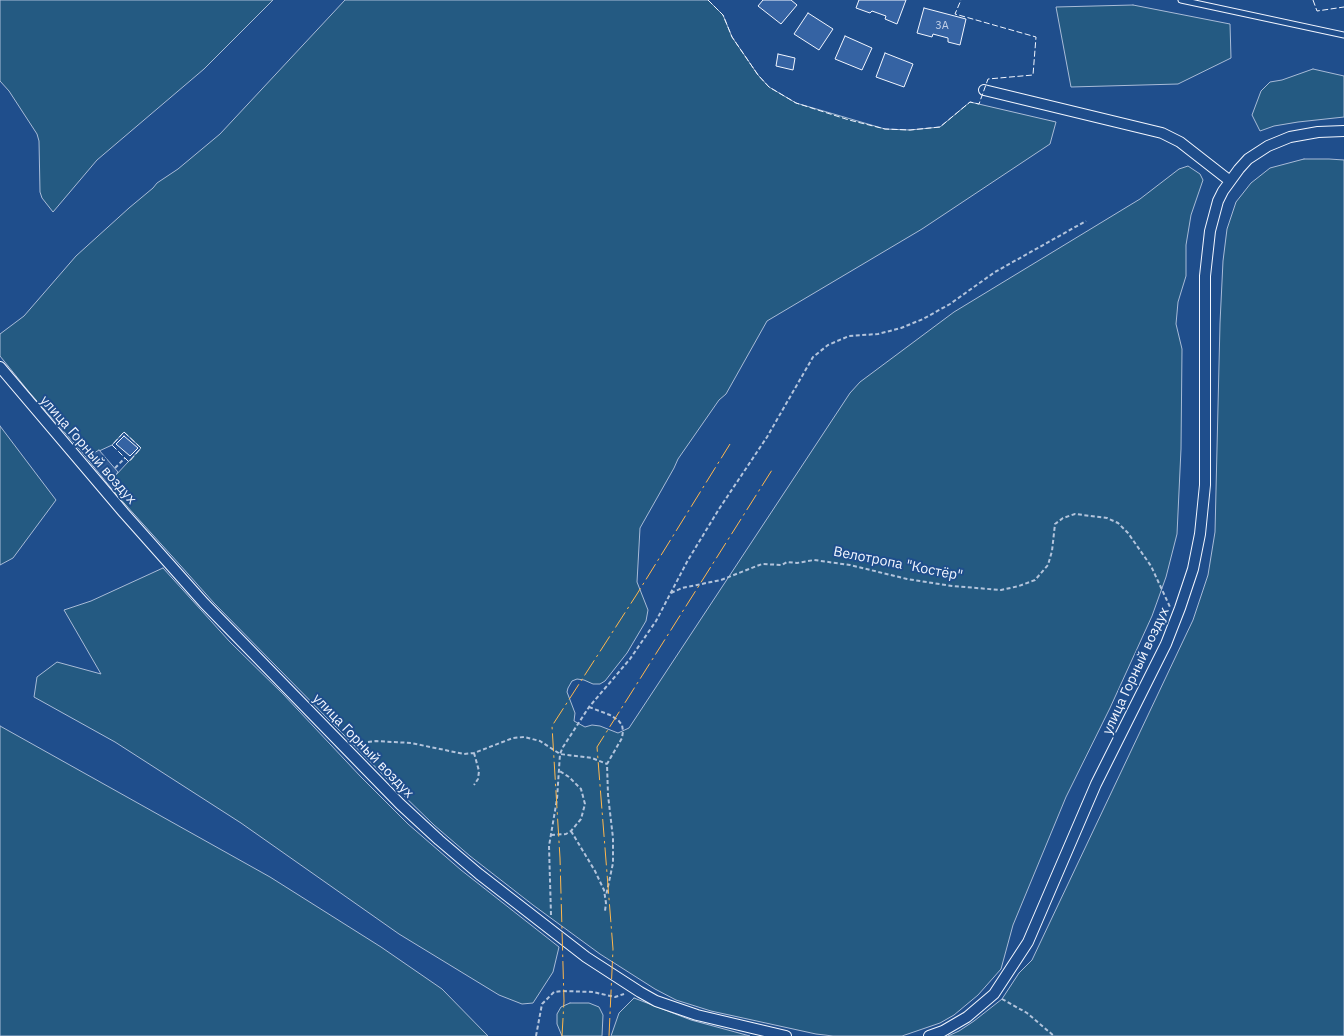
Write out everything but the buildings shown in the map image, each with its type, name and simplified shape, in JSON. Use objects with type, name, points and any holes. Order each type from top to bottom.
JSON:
[{"type":"street","points":[[984,90],[1162,133],[1180,142],[1230,181]]},
{"type":"street","name":"улица Горный воздух","points":[[930,1036],[967,1017],[994,994],[1028,942],[1096,784],[1166,644],[1193,569],[1200,534],[1205,485],[1205,276],[1207,247],[1216,208],[1223,191],[1248,159],[1268,146],[1290,137],[1318,132],[1344,131]]},
{"type":"street","name":"улица Горный воздух","points":[[0,367],[124,513],[204,603],[400,804],[479,874],[586,957],[656,1001],[676,1009],[722,1022],[786,1036]]},
{"type":"lane","points":[[1181,0],[1344,35]]},
{"type":"path","points":[[547,927],[551,918],[549,846],[557,799],[560,754],[563,747],[590,707],[630,659],[656,621],[706,531],[767,437],[813,357],[828,345],[849,336],[878,334],[901,328],[923,319],[950,304],[994,272],[1086,221]]},
{"type":"path","points":[[115,468],[125,458]]},
{"type":"path","name":"Велотропа \"Костёр\"","points":[[671,593],[682,588],[721,580],[762,564],[797,563],[814,560],[850,564],[907,579],[970,588],[1001,590],[1035,580],[1048,565],[1052,551],[1054,524],[1063,518],[1075,514],[1107,518],[1118,523],[1128,533],[1151,566],[1176,618]]},
{"type":"path","points":[[590,707],[610,715],[622,725],[622,738],[607,764],[608,796],[613,838],[613,863],[605,911]]},
{"type":"path","points":[[368,742],[411,743],[457,753],[474,753],[514,738],[524,737],[540,741],[560,754],[592,758],[607,764]]},
{"type":"path","points":[[474,753],[479,771],[474,785]]},
{"type":"path","points":[[551,835],[566,834],[571,831],[577,826],[584,812],[584,796],[581,789],[558,770]]},
{"type":"path","points":[[571,831],[580,849],[595,871],[606,896]]},
{"type":"path","points":[[536,1036],[542,1004],[554,992],[562,990],[619,996],[630,986]]},
{"type":"path","points":[[994,994],[1027,1013],[1054,1036]]},
{"type":"shaded area","points":[[0,0],[273,0],[204,69],[97,160],[53,212],[42,198],[40,192],[39,141],[37,134],[9,91],[0,81]]},
{"type":"shaded area","points":[[345,0],[708,0],[723,15],[732,37],[758,75],[769,87],[796,103],[885,129],[910,130],[940,127],[970,102],[1056,122],[1050,144],[922,229],[767,321],[726,394],[719,400],[678,459],[640,528],[637,582],[648,610],[646,621],[627,653],[605,681],[600,684],[593,684],[577,679],[572,681],[568,688],[567,692],[575,713],[574,721],[585,727],[592,725],[600,726],[618,733],[629,728],[850,393],[860,382],[954,312],[1140,199],[1179,169],[1188,166],[1200,174],[1203,180],[1191,215],[1186,245],[1186,276],[1178,302],[1176,324],[1182,349],[1181,449],[1177,534],[1166,577],[1152,616],[1110,708],[1066,797],[1013,925],[1001,969],[978,995],[954,1015],[940,1023],[902,1036],[833,1036],[816,1034],[711,1011],[676,1000],[600,954],[533,905],[434,825],[214,603],[115,493],[112,487],[111,481],[141,448],[124,432],[112,445],[97,452],[90,454],[81,451],[0,356],[0,334],[24,316],[76,256],[157,183],[178,169],[220,134]]},
{"type":"shaded area","points":[[1133,5],[1230,24],[1231,58],[1178,84],[1071,87],[1056,7]]},
{"type":"shaded area","points":[[1313,69],[1344,76],[1344,117],[1274,126],[1260,131],[1252,115],[1261,91],[1270,82],[1282,80]]},
{"type":"shaded area","points":[[1304,159],[1344,160],[1344,1036],[948,1036],[974,1021],[1002,999],[1019,973],[1032,960],[1193,620],[1208,575],[1215,532],[1220,323],[1223,261],[1227,229],[1236,202],[1251,183],[1270,168]]},
{"type":"shaded area","points":[[0,426],[56,500],[13,558],[0,565]]},
{"type":"shaded area","points":[[99,450],[118,472],[111,481],[115,493],[81,451],[94,453]]},
{"type":"shaded area","points":[[163,568],[230,642],[283,694],[408,824],[461,870],[559,947],[553,972],[533,1003],[522,1004],[499,995],[399,934],[241,823],[115,742],[34,697],[37,677],[57,662],[101,674],[64,610],[91,601]]},
{"type":"shaded area","points":[[0,726],[270,877],[381,947],[442,989],[488,1036],[0,1036]]},
{"type":"shaded area","points":[[634,998],[691,1020],[750,1036],[611,1036],[619,1013]]},
{"type":"shaded area","points":[[570,1003],[589,1003],[599,1007],[603,1015],[602,1036],[562,1036],[557,1024],[557,1014],[561,1007]]},
{"type":"fence","points":[[708,0],[723,15],[732,37],[758,75],[769,87],[796,103],[849,120],[885,129],[910,130],[940,127],[970,102],[979,104],[988,79],[1033,75],[1036,37],[955,14],[961,0]]},
{"type":"fence","points":[[1313,0],[1317,11],[1344,7]]},
{"type":"fence","points":[[124,432],[141,448],[129,462],[112,445],[124,432]]},
{"type":"power","points":[[562,1036],[564,1001],[560,858],[552,726],[730,444]]},
{"type":"power","points":[[609,1036],[613,949],[597,747],[772,470]]}]
